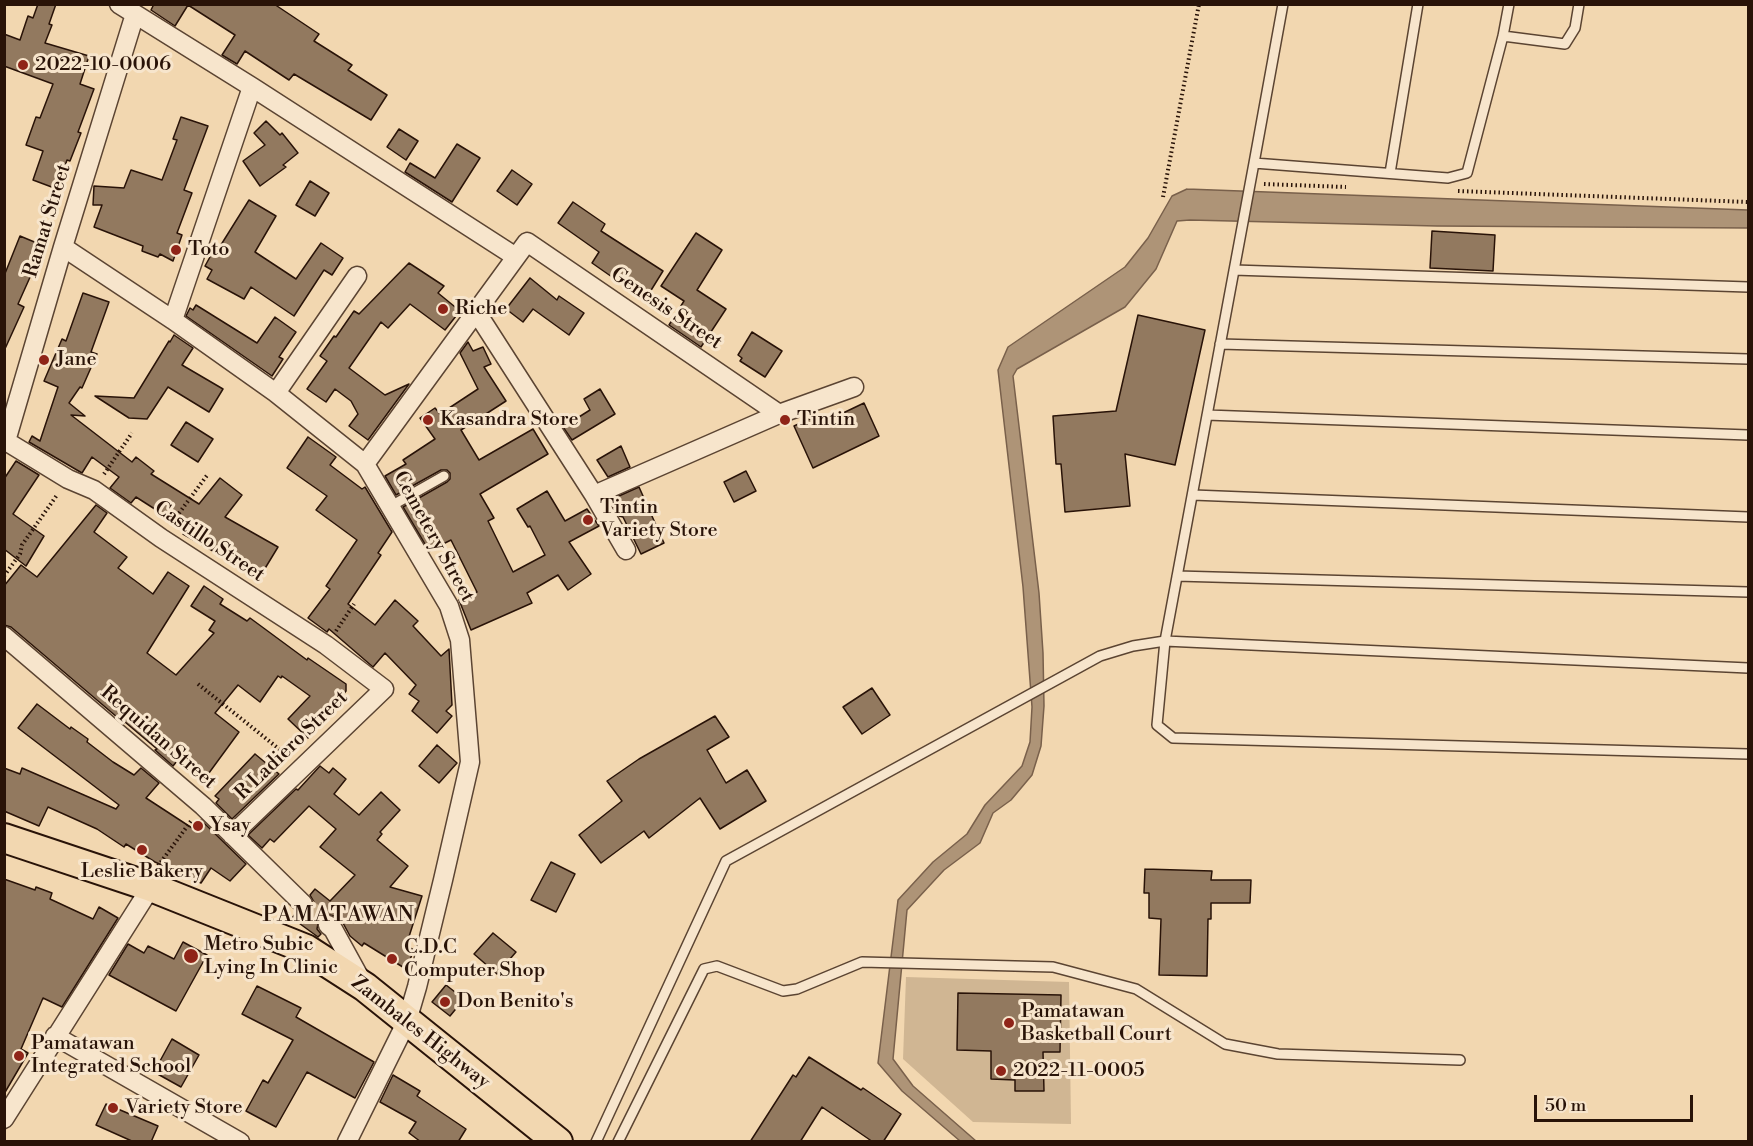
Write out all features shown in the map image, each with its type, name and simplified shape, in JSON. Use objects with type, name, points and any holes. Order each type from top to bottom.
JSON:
[{"type":"main road","name":"Zambales Highway","points":[[4,837],[147,886],[306,950],[365,987],[558,1142]]},
{"type":"street","points":[[119,4],[516,257]]},
{"type":"street","name":"Ramat Street","points":[[5,441],[135,14]]},
{"type":"street","points":[[173,320],[252,87]]},
{"type":"street","name":"Cemetery Street","points":[[365,464],[527,242]]},
{"type":"street","name":"Genesis Street","points":[[527,242],[779,414]]},
{"type":"street","name":"Cemetery Street","points":[[63,247],[173,320],[276,393],[365,464],[449,606],[460,640],[470,762],[407,1021],[347,1142]]},
{"type":"street","points":[[276,393],[357,276]]},
{"type":"street","points":[[477,313],[594,495],[626,550]]},
{"type":"street","points":[[594,495],[779,414],[854,387]]},
{"type":"street","name":"Castillo Street","points":[[5,441],[68,479],[94,490],[161,538],[326,645],[384,689]]},
{"type":"street","name":"Requidan Street","points":[[4,636],[202,806],[303,904]]},
{"type":"street","name":"R Ladiero Street","points":[[232,835],[384,689]]},
{"type":"street","points":[[4,1119],[147,886]]},
{"type":"street","points":[[328,925],[333,929],[365,987]]},
{"type":"street","points":[[56,1036],[240,1142]]},
{"type":"lane","points":[[1283,4],[1165,641],[1157,725],[1173,738],[1749,754]]},
{"type":"lane","points":[[1390,173],[1418,4]]},
{"type":"lane","points":[[1254,163],[1448,178],[1467,173],[1503,36],[1509,4]]},
{"type":"lane","points":[[1503,36],[1565,44],[1575,28],[1579,4]]},
{"type":"lane","points":[[1234,270],[1749,287]]},
{"type":"lane","points":[[1220,344],[1749,359]]},
{"type":"lane","points":[[1207,415],[1749,435]]},
{"type":"lane","points":[[391,506],[444,476]]},
{"type":"lane","points":[[1192,495],[1749,517]]},
{"type":"lane","points":[[1177,576],[1749,592]]},
{"type":"lane","points":[[596,1142],[726,861],[1100,656],[1133,646],[1165,641],[1749,668]]},
{"type":"lane","points":[[618,1142],[704,969],[717,966],[783,991],[797,989],[862,962],[1053,967],[1136,989],[1225,1044],[1278,1054],[1460,1060]]},
{"type":"path","points":[[1162,197],[1199,4]]},
{"type":"path","points":[[1250,186],[1357,188]]},
{"type":"path","points":[[1452,191],[1749,202]]},
{"type":"path","points":[[94,490],[132,433]]},
{"type":"path","points":[[161,538],[208,474]]},
{"type":"path","points":[[4,576],[20,554],[22,545],[68,479]]},
{"type":"path","points":[[326,645],[354,604]]},
{"type":"path","points":[[198,684],[301,767]]},
{"type":"path","points":[[147,886],[202,806]]},
{"type":"shaded area","points":[[1187,189],[1748,210],[1748,228],[1437,226],[1177,221],[1156,269],[1125,307],[1017,369],[1013,376],[1039,593],[1043,653],[1044,706],[1041,746],[1032,775],[1011,800],[993,813],[980,843],[944,870],[907,910],[893,1059],[913,1086],[976,1141],[960,1141],[902,1091],[878,1063],[898,900],[933,862],[967,834],[985,805],[1022,766],[1030,742],[1032,707],[1023,587],[998,370],[1008,347],[1125,267],[1148,238],[1172,196]]},
{"type":"shaded area","points":[[906,977],[1069,982],[1071,1124],[973,1122],[903,1059]]},
{"type":"building","points":[[38,4],[56,4],[49,24],[52,25],[45,43],[89,56],[80,84],[94,89],[78,132],[81,133],[70,161],[67,160],[57,189],[33,180],[43,151],[26,145],[36,117],[40,118],[53,84],[4,66],[4,34],[20,40],[28,16],[33,18]]},
{"type":"building","points":[[154,4],[274,4],[319,34],[314,41],[352,65],[348,70],[387,95],[371,120],[294,74],[289,80],[245,51],[237,64],[222,55],[235,35],[188,5],[175,26],[151,10]]},
{"type":"building","points":[[181,117],[208,126],[184,190],[192,193],[177,233],[182,235],[173,261],[160,254],[158,257],[142,251],[143,246],[94,227],[102,205],[93,205],[94,186],[124,188],[131,170],[162,180],[177,140],[173,139]]},
{"type":"building","points":[[266,121],[280,135],[282,133],[298,153],[283,165],[286,167],[260,186],[243,161],[265,145],[254,133]]},
{"type":"building","points":[[399,129],[418,141],[406,160],[387,147]]},
{"type":"building","points":[[457,144],[480,158],[452,202],[405,172],[410,163],[435,178]]},
{"type":"building","points":[[512,170],[532,184],[517,205],[497,191]]},
{"type":"building","points":[[310,181],[329,193],[315,216],[296,205]]},
{"type":"building","points":[[249,200],[276,216],[255,252],[296,279],[321,243],[343,258],[332,275],[324,270],[294,316],[251,287],[244,299],[207,279],[212,270],[205,266],[216,246],[219,248]]},
{"type":"building","points":[[573,202],[605,224],[601,231],[663,271],[645,300],[592,263],[599,252],[558,223]]},
{"type":"building","points":[[1432,231],[1495,235],[1493,271],[1430,268]]},
{"type":"building","points":[[696,233],[722,250],[697,290],[726,309],[701,347],[669,325],[684,301],[661,286]]},
{"type":"building","points":[[20,236],[44,246],[18,304],[24,307],[4,351],[4,276]]},
{"type":"building","points":[[409,263],[444,286],[438,293],[460,311],[445,330],[410,304],[388,328],[381,322],[349,368],[385,395],[409,384],[368,440],[349,426],[358,414],[351,401],[335,389],[326,402],[307,389],[327,361],[320,356],[354,311],[359,314]]},
{"type":"building","points":[[530,278],[557,300],[559,296],[584,313],[569,335],[533,309],[523,322],[506,309]]},
{"type":"building","points":[[83,293],[109,302],[91,352],[97,354],[82,388],[80,387],[69,403],[85,416],[71,415],[132,462],[136,457],[154,471],[151,474],[199,504],[220,478],[242,495],[225,517],[278,547],[261,575],[215,547],[213,551],[183,534],[186,529],[136,497],[131,503],[110,488],[119,477],[92,457],[82,473],[29,442],[32,436],[40,441],[58,387],[44,381],[62,339],[66,341]]},
{"type":"building","points":[[196,305],[257,343],[275,317],[296,332],[279,357],[283,359],[272,376],[186,316],[190,308],[193,310]]},
{"type":"building","points":[[1138,315],[1205,330],[1175,465],[1125,454],[1130,506],[1065,512],[1061,464],[1056,464],[1053,416],[1116,411]]},
{"type":"building","points":[[752,332],[782,351],[765,377],[740,361],[742,358],[738,355]]},
{"type":"building","points":[[174,335],[193,348],[182,365],[223,389],[209,412],[168,387],[147,419],[129,418],[95,396],[134,398]]},
{"type":"building","points":[[468,342],[473,351],[483,347],[491,364],[484,367],[506,401],[461,430],[479,460],[533,429],[548,454],[480,494],[494,518],[488,521],[513,572],[545,555],[530,526],[528,527],[517,509],[547,491],[565,521],[587,509],[599,526],[569,542],[591,574],[568,590],[558,575],[527,593],[532,603],[471,630],[459,600],[477,592],[451,540],[429,551],[403,507],[447,482],[450,479],[450,473],[447,470],[441,470],[396,495],[385,476],[406,464],[403,460],[435,439],[420,418],[435,408],[440,414],[478,389],[460,353]]},
{"type":"building","points":[[600,389],[615,414],[572,440],[563,427],[590,410],[584,399]]},
{"type":"building","points":[[864,403],[879,436],[813,468],[794,426],[814,417],[818,425]]},
{"type":"building","points":[[186,422],[213,439],[198,462],[171,445]]},
{"type":"building","points":[[308,437],[336,457],[330,465],[362,489],[365,487],[392,532],[378,553],[381,555],[348,604],[375,625],[395,600],[418,621],[413,626],[441,656],[449,649],[452,705],[446,711],[452,716],[437,733],[412,711],[419,701],[409,694],[416,685],[385,653],[373,667],[329,629],[327,632],[308,618],[330,589],[326,586],[357,540],[316,510],[327,496],[287,468]]},
{"type":"building","points":[[621,446],[630,467],[608,477],[597,460]]},
{"type":"building","points":[[16,461],[39,475],[13,514],[44,536],[26,566],[4,549],[4,479]]},
{"type":"building","points":[[746,471],[756,491],[734,502],[724,482]]},
{"type":"building","points":[[639,487],[664,543],[641,554],[623,517],[619,516],[610,500]]},
{"type":"building","points":[[96,505],[107,513],[94,532],[127,557],[118,568],[153,594],[168,572],[189,586],[147,653],[176,675],[214,633],[209,630],[215,621],[191,606],[204,586],[223,599],[220,604],[247,621],[250,618],[307,660],[308,658],[346,684],[346,691],[308,738],[288,719],[310,696],[282,676],[281,678],[278,676],[260,702],[238,685],[215,713],[239,732],[206,777],[181,756],[173,766],[125,722],[11,627],[4,625],[4,586],[21,565],[37,577]]},
{"type":"building","points":[[872,688],[890,715],[862,734],[843,707]]},
{"type":"building","points":[[37,704],[70,729],[71,727],[88,739],[87,742],[113,762],[134,775],[141,768],[159,783],[146,798],[192,828],[201,820],[246,864],[230,881],[211,868],[201,883],[155,862],[126,844],[124,847],[97,829],[48,807],[39,826],[4,811],[4,768],[20,774],[22,768],[116,809],[119,805],[18,728]]},
{"type":"building","points":[[715,716],[729,737],[707,750],[726,783],[747,770],[766,801],[720,829],[700,798],[649,838],[644,831],[601,863],[579,835],[622,801],[607,781],[639,759]]},
{"type":"building","points":[[437,745],[457,763],[439,783],[419,766]]},
{"type":"building","points":[[255,754],[279,774],[232,819],[216,803],[219,799],[215,796]]},
{"type":"building","points":[[320,766],[329,773],[333,768],[346,779],[334,794],[359,815],[381,792],[400,810],[380,832],[382,834],[377,840],[408,866],[390,887],[422,896],[406,946],[414,950],[406,969],[364,943],[362,946],[350,936],[343,923],[335,916],[324,914],[319,918],[317,929],[321,934],[318,937],[292,918],[296,913],[305,915],[311,911],[314,902],[310,895],[315,889],[330,901],[355,875],[320,847],[336,829],[309,806],[274,842],[270,839],[262,848],[248,835],[296,789],[298,790]]},
{"type":"building","points":[[551,862],[575,874],[556,912],[531,900]]},
{"type":"building","points":[[1145,869],[1212,871],[1211,880],[1251,880],[1250,903],[1211,903],[1211,919],[1208,919],[1207,976],[1159,975],[1161,919],[1149,918],[1149,893],[1144,893]]},
{"type":"building","points":[[4,879],[35,890],[36,887],[52,893],[50,899],[93,919],[99,907],[118,918],[62,1007],[43,998],[21,1049],[28,1053],[4,1094]]},
{"type":"building","points":[[493,933],[516,952],[497,974],[474,954]]},
{"type":"building","points":[[183,942],[207,955],[176,1011],[109,975],[128,944],[144,953],[148,946],[174,959]]},
{"type":"building","points":[[446,985],[464,999],[450,1016],[432,1002]]},
{"type":"building","points":[[257,986],[301,1008],[296,1017],[374,1062],[355,1098],[307,1072],[276,1127],[246,1111],[263,1080],[268,1083],[293,1040],[242,1014]]},
{"type":"building","name":"Pamatawan Basketball Court","points":[[958,993],[1061,995],[1060,1052],[1043,1052],[1044,1091],[1015,1091],[1015,1080],[991,1079],[991,1051],[957,1050]]},
{"type":"building","points":[[172,1039],[199,1055],[181,1087],[154,1072]]},
{"type":"building","points":[[809,1057],[861,1090],[863,1088],[901,1114],[883,1142],[873,1142],[822,1107],[800,1142],[750,1142],[793,1075],[796,1077]]},
{"type":"building","points":[[393,1075],[420,1091],[417,1096],[466,1129],[458,1142],[421,1142],[409,1133],[416,1122],[380,1102]]},
{"type":"building","points":[[106,1104],[158,1126],[151,1142],[134,1142],[96,1125]]},
{"type":"tunnel","points":[[303,904],[328,925]]},
{"type":"place","name":"2022-10-0006","points":[[23,65]]},
{"type":"place","name":"Toto","points":[[176,250]]},
{"type":"place","name":"Riche","points":[[443,309]]},
{"type":"place","name":"Jane","points":[[44,360]]},
{"type":"place","name":"Kasandra Store","points":[[428,420]]},
{"type":"place","name":"Tintin","points":[[785,420]]},
{"type":"place","name":"Tintin Variety Store","points":[[588,520]]},
{"type":"place","name":"Ysay","points":[[198,826]]},
{"type":"place","name":"Leslie Bakery","points":[[142,850]]},
{"type":"place","name":"Metro Subic Lying In Clinic","points":[[191,956]]},
{"type":"place","name":"C.D.C Computer Shop","points":[[392,959]]},
{"type":"place","name":"Don Benito's","points":[[445,1002]]},
{"type":"place","name":"Pamatawan Basketball Court","points":[[1009,1023]]},
{"type":"place","name":"Pamatawan Integrated School","points":[[19,1056]]},
{"type":"place","name":"2022-11-0005","points":[[1001,1071]]},
{"type":"place","name":"Variety Store","points":[[113,1108]]},
{"type":"district","name":"PAMATAWAN","points":[[339,916]]}]
